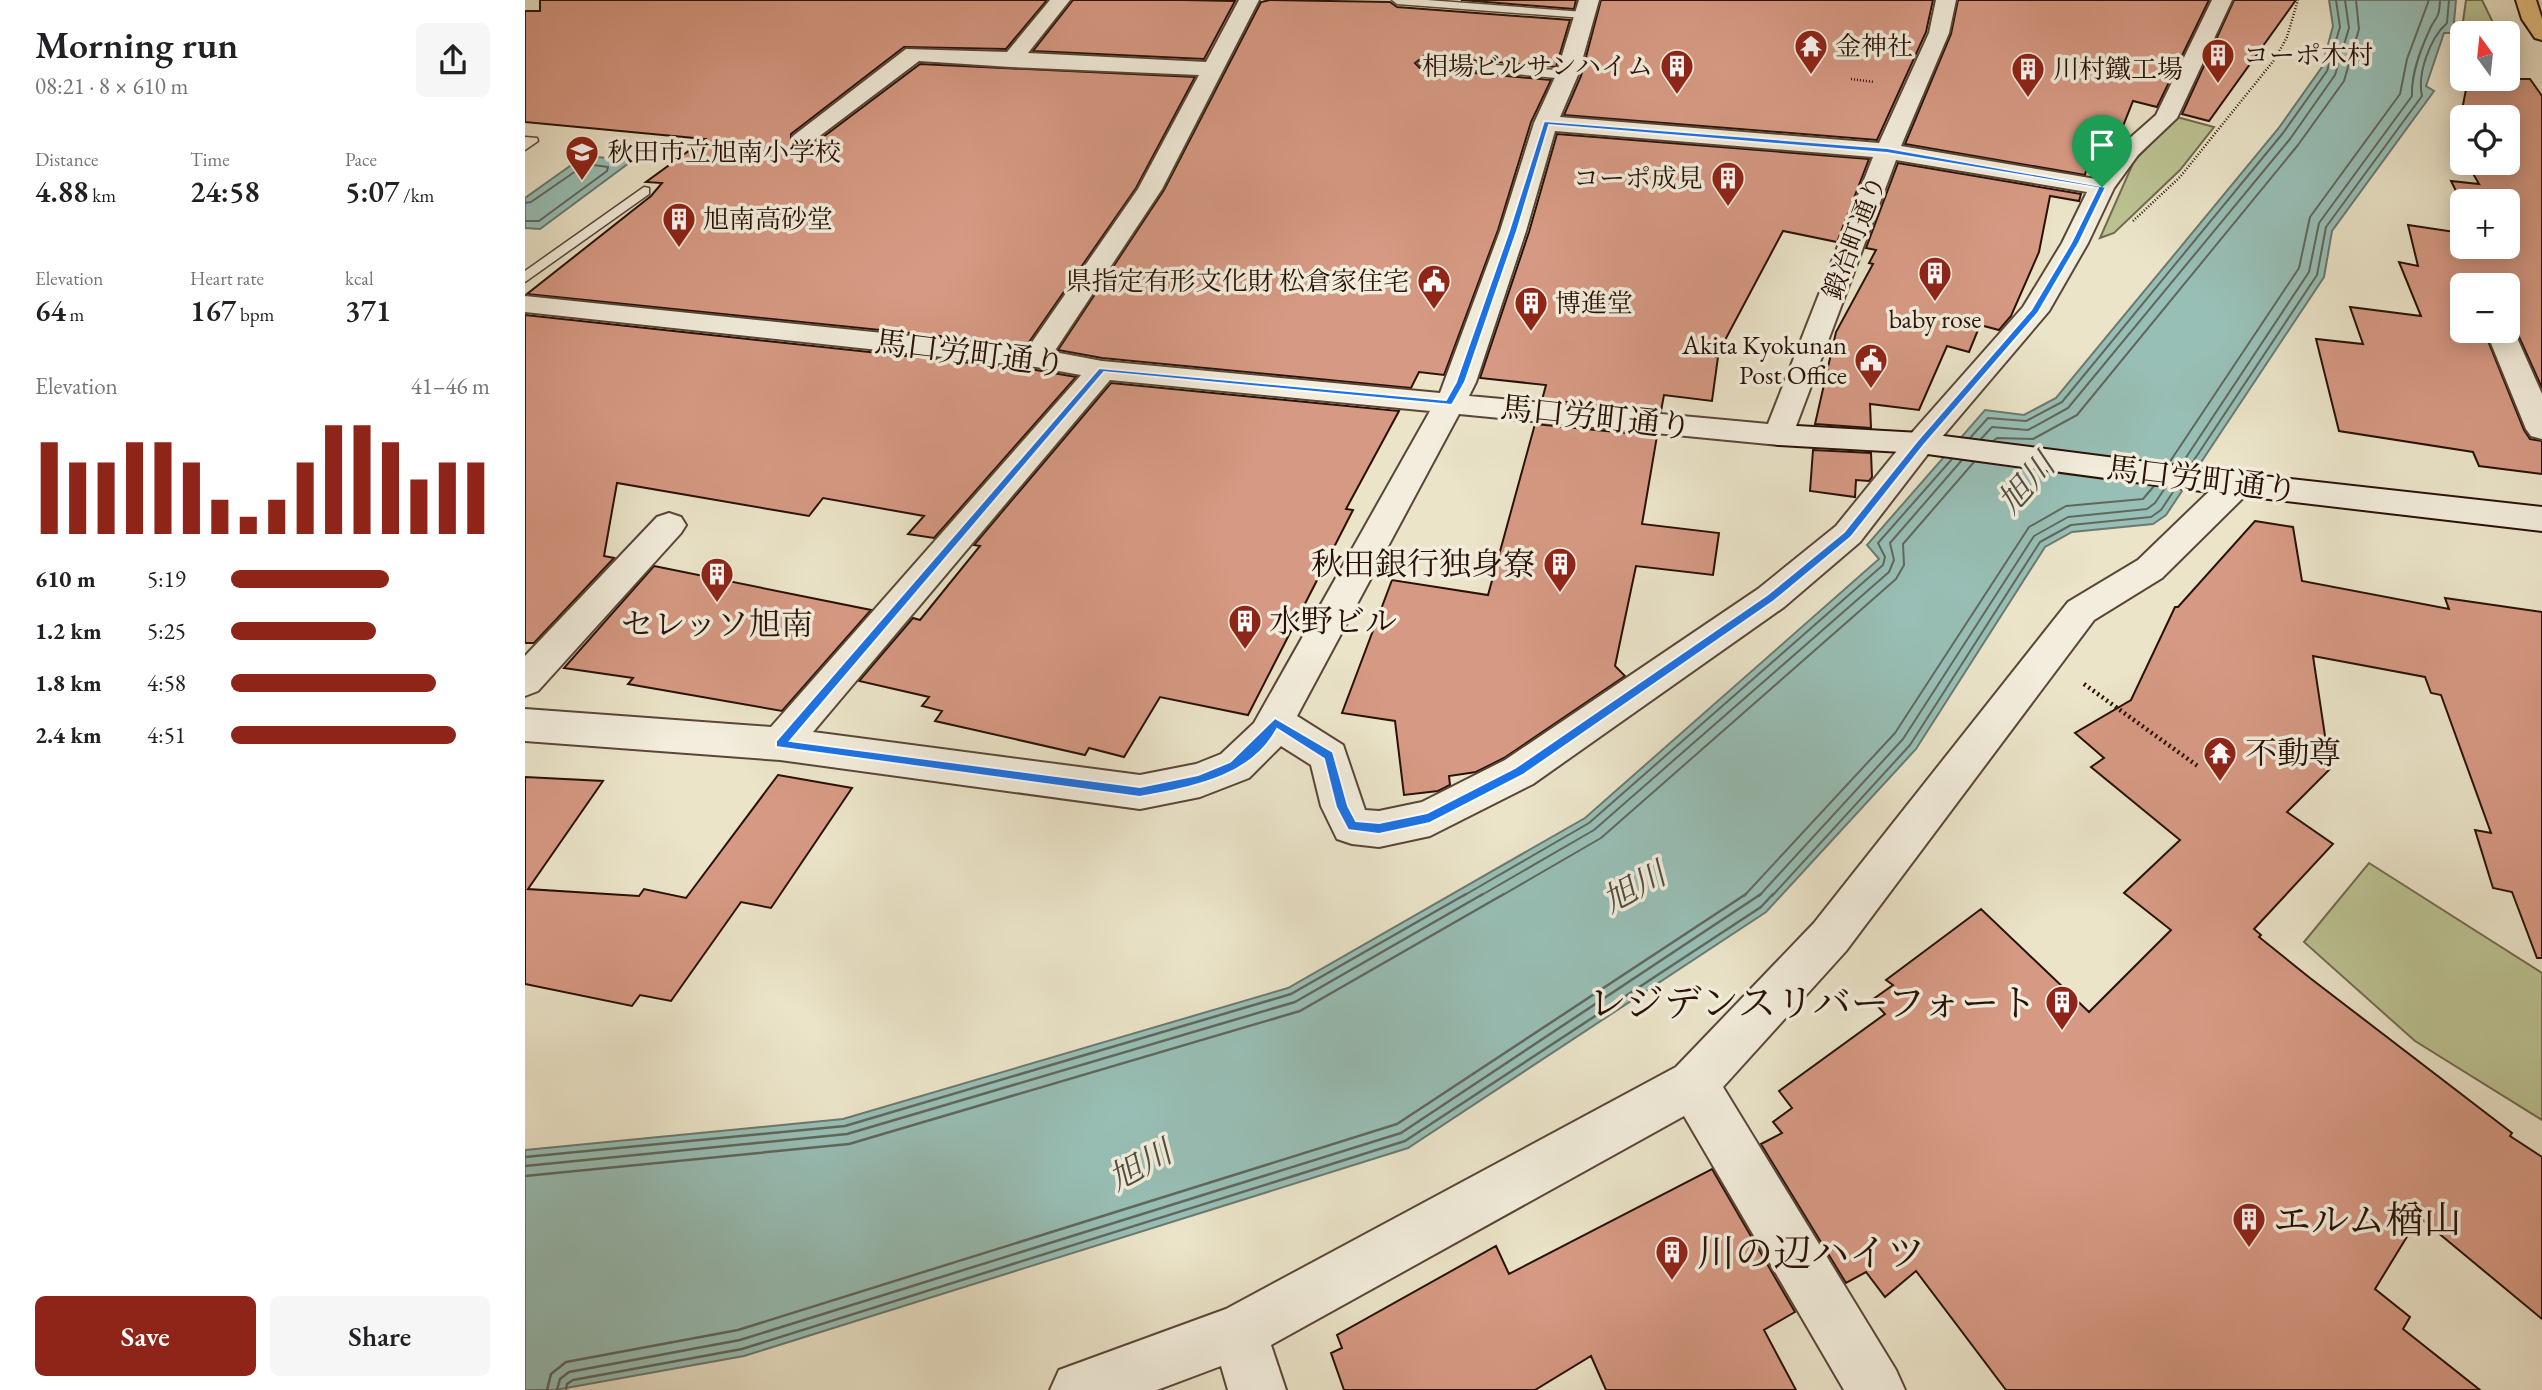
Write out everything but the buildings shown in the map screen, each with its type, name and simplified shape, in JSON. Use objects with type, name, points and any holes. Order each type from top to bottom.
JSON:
[{"type":"main road","points":[[2526,0],[2532,19],[2542,34]]},
{"type":"street","points":[[1011,61],[1060,0]]},
{"type":"street","points":[[1036,358],[1150,190],[1249,0]]},
{"type":"street","name":"鍛冶町通り","points":[[1779,435],[1887,150],[1939,33],[1946,0]]},
{"type":"street","points":[[1275,722],[1329,756],[1342,807],[1352,826],[1379,829],[1430,818],[1519,772],[1771,598],[1848,534],[1934,444],[2035,311],[2075,243],[2102,187],[2130,150],[2166,118],[2222,2]]},
{"type":"street","points":[[525,725],[780,744],[1140,792],[1200,780],[1235,766],[1268,734],[1275,722],[1465,369],[1513,231],[1546,122],[1567,75],[1586,7]]},
{"type":"street","points":[[805,136],[913,54],[1011,61],[1214,69]]},
{"type":"street","points":[[1546,122],[1887,150],[2102,187]]},
{"type":"street","name":"馬口労町通り","points":[[525,304],[1036,358],[1102,370],[1779,435],[1934,444],[2223,482],[2542,519]]},
{"type":"street","points":[[2505,343],[2542,429]]},
{"type":"street","points":[[780,744],[1102,370]]},
{"type":"street","points":[[1079,1390],[1239,1332],[1693,1084],[1830,937],[2081,611],[2150,569],[2223,482]]},
{"type":"street","points":[[525,681],[669,525]]},
{"type":"street","points":[[1693,1084],[1876,1390]]},
{"type":"street","points":[[1239,1332],[1258,1390]]},
{"type":"lane","points":[[1397,1],[1586,7]]},
{"type":"lane","points":[[1424,63],[1567,75]]},
{"type":"lane","points":[[525,278],[644,191]]},
{"type":"path","points":[[2125,229],[2180,177],[2275,59],[2287,37],[2298,0]]},
{"type":"path","points":[[2046,656],[2199,766]]},
{"type":"green space","points":[[2466,0],[2482,0],[2492,21],[2463,21]]},
{"type":"green space","points":[[2177,117],[2214,127],[2180,170],[2114,233],[2100,238],[2134,161]]},
{"type":"green space","points":[[2369,863],[2542,973],[2542,1120],[2415,1041],[2304,942]]},
{"type":"water","name":"旭川","points":[[2329,0],[2456,0],[2454,21],[2450,21],[2450,33],[2444,33],[2426,86],[2434,91],[2332,231],[2324,277],[2166,515],[2153,524],[2072,532],[2045,547],[1916,749],[1766,912],[1408,1148],[744,1356],[555,1390],[525,1390],[525,1150],[843,1119],[1288,988],[1585,818],[1879,559],[1867,545],[1985,410],[2024,415],[2056,398],[2278,129],[2322,67],[2333,26]]},
{"type":"water","points":[[584,156],[633,160],[540,229],[525,228],[525,198]]},
{"type":"place","name":"金神社","points":[[1811,76]]},
{"type":"place","name":"コーポ木村","points":[[2218,85]]},
{"type":"place","name":"相場ビルサンハイム","points":[[1677,96]]},
{"type":"place","name":"川村鐵工場","points":[[2028,99]]},
{"type":"place","name":"秋田市立旭南小学校","points":[[582,182]]},
{"type":"place","name":"コーポ成見","points":[[1728,208]]},
{"type":"place","name":"旭南高砂堂","points":[[679,249]]},
{"type":"place","name":"baby rose","points":[[1935,303]]},
{"type":"place","name":"県指定有形文化財 松倉家住宅","points":[[1434,311]]},
{"type":"place","name":"博進堂","points":[[1531,333]]},
{"type":"place","name":"Akita Kyokunan Post Office","points":[[1871,390]]},
{"type":"place","name":"秋田銀行独身寮","points":[[1560,594]]},
{"type":"place","name":"セレッソ旭南","points":[[717,604]]},
{"type":"place","name":"水野ビル","points":[[1245,651]]},
{"type":"place","name":"不動尊","points":[[2220,783]]},
{"type":"place","name":"レジデンスリバーフォート","points":[[2062,1032]]},
{"type":"place","name":"エルム楢山","points":[[2249,1249]]},
{"type":"place","name":"川の辺ハイツ","points":[[1672,1282]]},
{"type":"route","points":[[1546,122],[1887,150],[2102,187],[2075,243],[2035,311],[1920,443],[1848,534],[1771,598],[1519,772],[1430,818],[1379,829],[1352,826],[1342,807],[1329,756],[1275,722],[1268,734],[1235,766],[1200,780],[1140,792],[780,744],[1102,370],[1449,403],[1461,382],[1513,231],[1546,122]]}]
